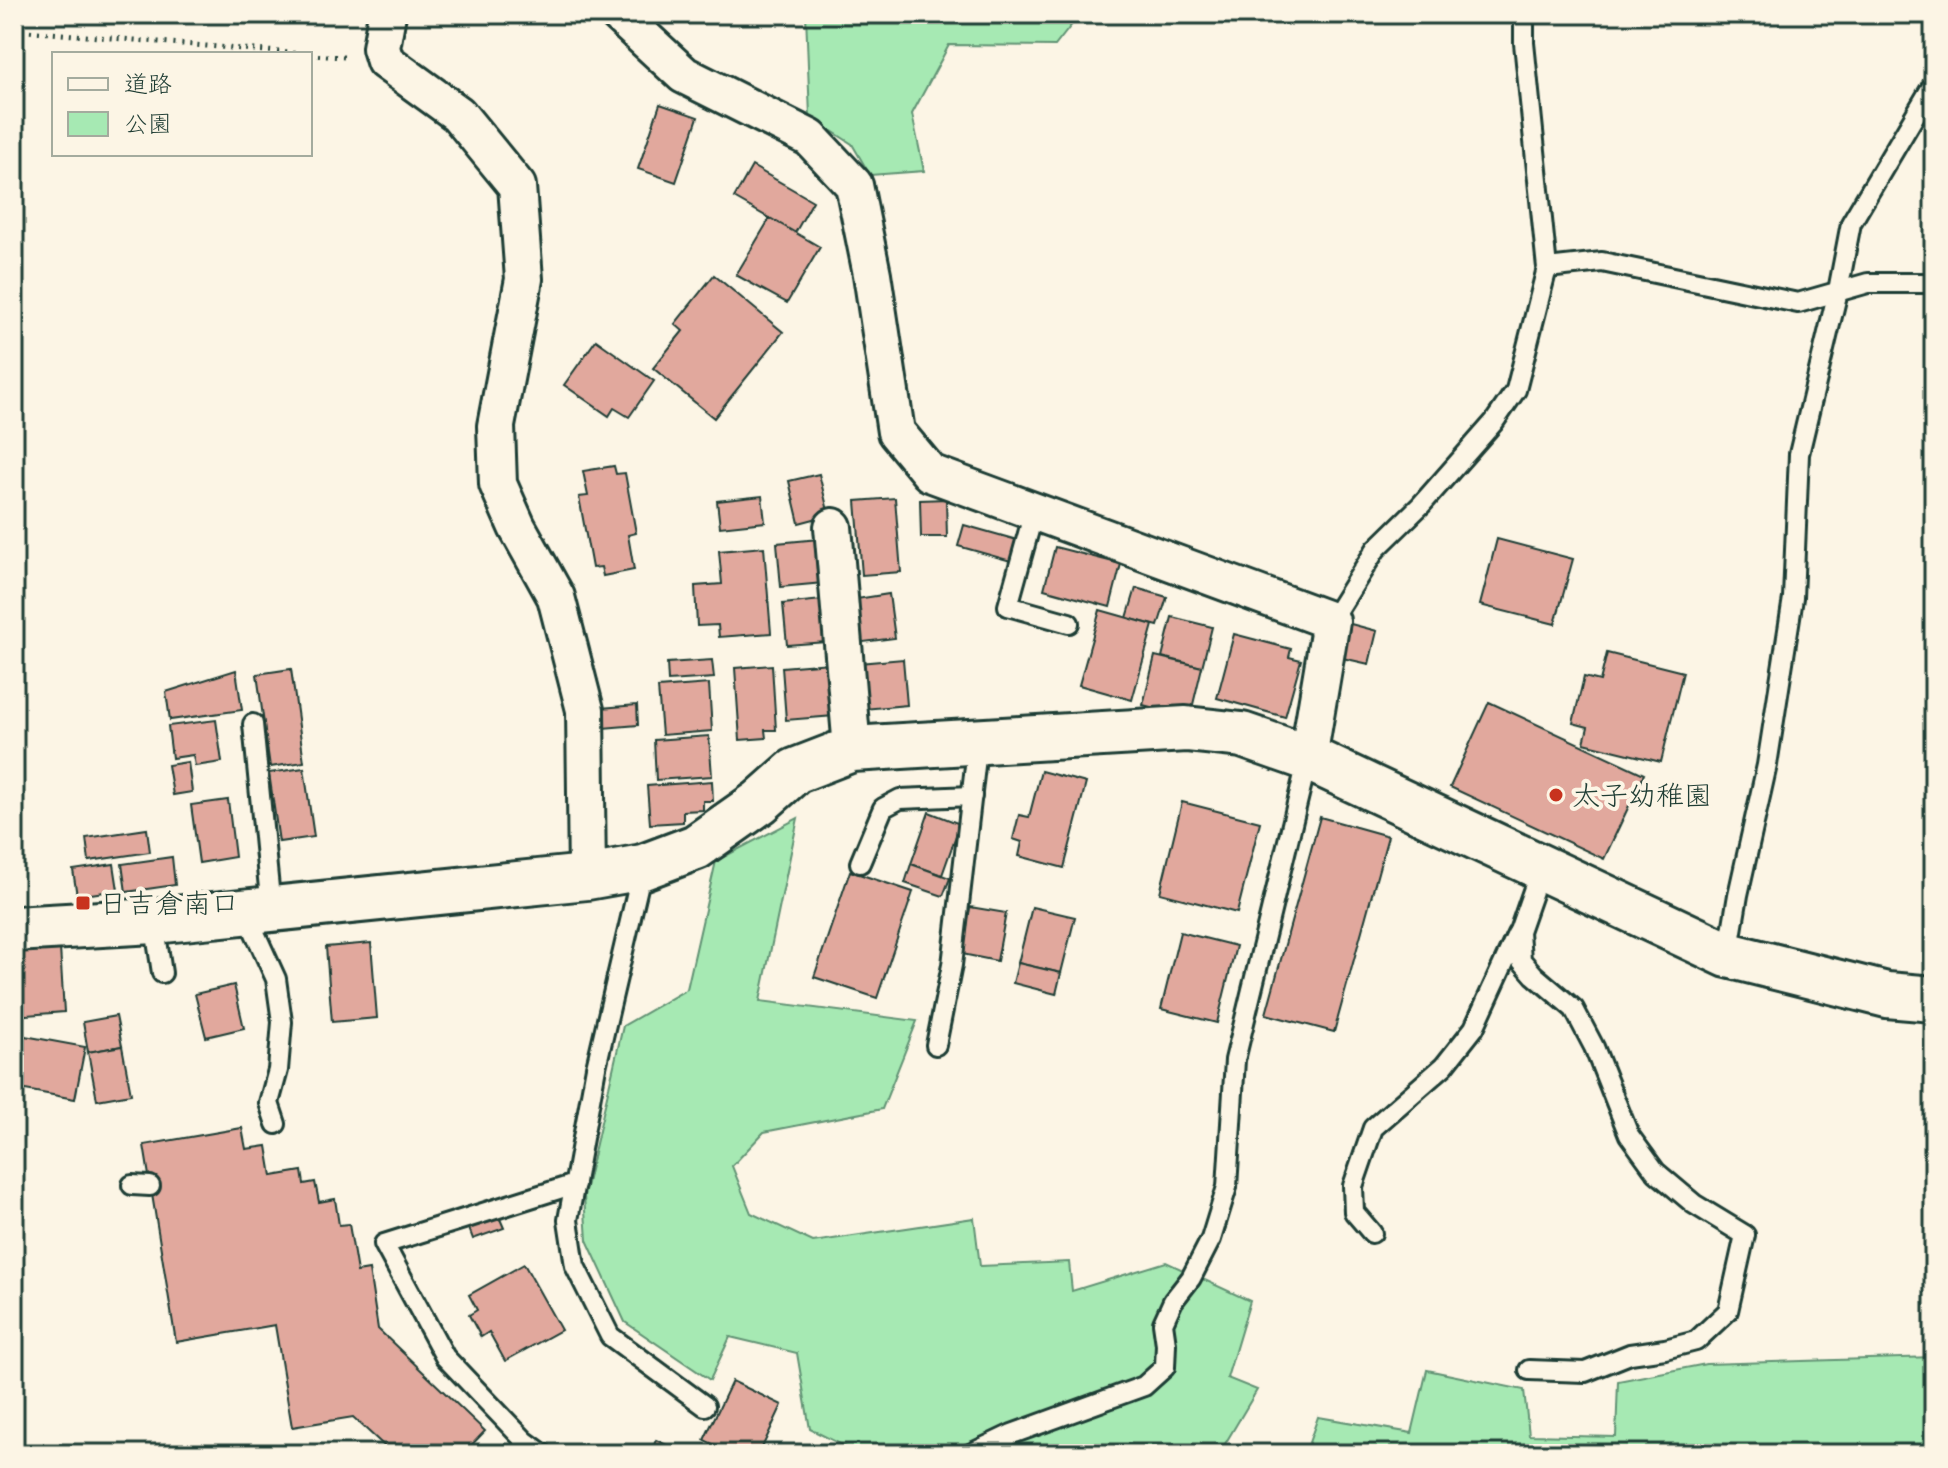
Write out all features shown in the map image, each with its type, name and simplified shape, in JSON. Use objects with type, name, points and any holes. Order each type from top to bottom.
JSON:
[{"type":"street","points":[[387,14],[381,48],[385,61],[458,114],[517,186],[524,279],[496,426],[498,484],[517,527],[556,597],[585,710],[587,877]]},
{"type":"street","points":[[618,14],[684,75],[810,138],[854,185],[872,274],[896,432],[930,473],[1331,621],[1308,758]]},
{"type":"street","points":[[833,527],[852,749]]},
{"type":"street","points":[[14,929],[154,921],[587,877],[643,867],[696,847],[760,802],[795,771],[852,749],[1186,729],[1242,735],[1308,758],[1728,955],[1887,995],[1934,999]]},
{"type":"lane","points":[[1331,621],[1376,549],[1421,505],[1484,434],[1516,390],[1547,268],[1524,43],[1524,14]]},
{"type":"lane","points":[[1728,955],[1767,765],[1793,598],[1799,454],[1851,223],[1934,83]]},
{"type":"lane","points":[[1547,268],[1602,262],[1798,303],[1868,283],[1934,283]]},
{"type":"lane","points":[[1034,512],[1008,606],[1069,623]]},
{"type":"lane","points":[[253,724],[258,910],[276,979],[282,1022],[278,1070],[269,1103],[276,1124]]},
{"type":"lane","points":[[936,1045],[952,965],[978,740]]},
{"type":"lane","points":[[970,1454],[1012,1434],[1144,1386],[1165,1367],[1163,1323],[1211,1239],[1227,1187],[1235,1060],[1308,758]]},
{"type":"lane","points":[[860,863],[883,808],[900,799],[972,796]]},
{"type":"lane","points":[[643,867],[596,1067],[568,1220],[575,1266],[610,1336],[705,1406]]},
{"type":"lane","points":[[1372,1233],[1354,1212],[1353,1186],[1373,1128],[1444,1066],[1474,1028],[1519,931],[1541,868]]},
{"type":"lane","points":[[154,921],[162,973]]},
{"type":"lane","points":[[1519,931],[1521,960],[1574,1009],[1594,1047],[1629,1135],[1656,1172],[1694,1204],[1745,1235],[1728,1311],[1696,1341],[1630,1354],[1585,1372],[1529,1370]]},
{"type":"lane","points":[[543,1454],[525,1441],[445,1357],[384,1244],[575,1184]]},
{"type":"path","points":[[14,30],[279,52]]},
{"type":"green space","points":[[806,14],[1080,14],[1055,46],[949,45],[912,114],[924,171],[870,175],[852,144],[810,117]]},
{"type":"green space","points":[[798,818],[760,1001],[917,1021],[882,1109],[764,1132],[732,1166],[751,1213],[813,1242],[974,1218],[980,1266],[1069,1262],[1072,1291],[1166,1262],[1250,1301],[1227,1378],[1257,1390],[1219,1454],[860,1454],[810,1429],[797,1353],[730,1337],[710,1380],[625,1322],[587,1240],[584,1196],[623,1026],[687,989],[716,861]]},
{"type":"green space","points":[[1934,1357],[1934,1454],[1305,1454],[1318,1417],[1412,1433],[1427,1370],[1524,1390],[1529,1435],[1616,1437],[1618,1381],[1706,1364]]},
{"type":"building","points":[[500,14],[562,14],[561,19],[500,19]]},
{"type":"building","points":[[660,104],[698,117],[676,182],[638,169]]},
{"type":"building","points":[[752,166],[813,201],[795,233],[734,198]]},
{"type":"building","points":[[770,218],[820,247],[787,303],[736,275]]},
{"type":"building","points":[[714,275],[783,332],[714,418],[653,368],[683,331],[675,324]]},
{"type":"building","points":[[596,340],[654,381],[629,417],[614,408],[609,416],[564,385]]},
{"type":"building","points":[[614,466],[616,474],[625,473],[636,533],[628,535],[634,570],[603,576],[601,567],[592,568],[579,497],[588,496],[583,471]]},
{"type":"building","points":[[819,474],[829,515],[799,523],[789,481]]},
{"type":"building","points":[[762,496],[765,522],[720,527],[717,501]]},
{"type":"building","points":[[895,498],[901,572],[862,575],[856,501]]},
{"type":"building","points":[[946,499],[947,537],[921,537],[920,500]]},
{"type":"building","points":[[964,525],[1017,540],[1011,561],[958,546]]},
{"type":"building","points":[[819,539],[823,583],[781,587],[777,543]]},
{"type":"building","points":[[1497,539],[1573,559],[1555,624],[1480,605]]},
{"type":"building","points":[[764,547],[771,633],[719,637],[718,625],[697,626],[695,586],[722,584],[719,551]]},
{"type":"building","points":[[1055,547],[1121,564],[1110,607],[1044,589]]},
{"type":"building","points":[[1136,588],[1167,597],[1158,626],[1127,618]]},
{"type":"building","points":[[889,594],[895,638],[856,643],[850,600]]},
{"type":"building","points":[[822,600],[826,642],[787,645],[783,604]]},
{"type":"building","points":[[1100,610],[1153,625],[1132,700],[1079,685]]},
{"type":"building","points":[[1172,617],[1212,627],[1202,667],[1162,657]]},
{"type":"building","points":[[1347,623],[1377,631],[1369,664],[1338,657]]},
{"type":"building","points":[[1234,634],[1291,649],[1289,657],[1301,660],[1285,717],[1217,698]]},
{"type":"building","points":[[1607,653],[1683,672],[1661,762],[1584,743],[1588,727],[1573,723],[1584,677],[1600,681]]},
{"type":"building","points":[[1155,656],[1202,667],[1190,717],[1143,705]]},
{"type":"building","points":[[903,659],[907,705],[864,709],[859,663]]},
{"type":"building","points":[[712,660],[714,678],[668,681],[667,663]]},
{"type":"building","points":[[830,663],[834,716],[786,720],[782,667]]},
{"type":"building","points":[[772,665],[776,730],[765,730],[766,738],[740,740],[735,668]]},
{"type":"building","points":[[291,669],[304,762],[270,767],[257,674]]},
{"type":"building","points":[[236,670],[242,710],[170,720],[166,692]]},
{"type":"building","points":[[709,684],[712,731],[662,735],[658,688]]},
{"type":"building","points":[[1489,702],[1644,774],[1604,859],[1450,787]]},
{"type":"building","points":[[637,705],[638,725],[603,728],[601,708]]},
{"type":"building","points":[[216,720],[222,762],[195,766],[193,755],[172,758],[168,726]]},
{"type":"building","points":[[709,736],[712,776],[656,780],[654,740]]},
{"type":"building","points":[[188,762],[192,792],[173,795],[168,765]]},
{"type":"building","points":[[304,768],[314,837],[279,842],[269,773]]},
{"type":"building","points":[[1041,771],[1086,783],[1064,868],[1019,856],[1022,842],[1013,839],[1019,815],[1029,817]]},
{"type":"building","points":[[712,781],[713,801],[703,801],[703,810],[683,811],[683,822],[650,824],[647,786]]},
{"type":"building","points":[[228,800],[235,857],[199,863],[191,805]]},
{"type":"building","points":[[1182,802],[1260,822],[1237,913],[1160,893]]},
{"type":"building","points":[[929,812],[960,824],[942,875],[911,864]]},
{"type":"building","points":[[1320,817],[1388,836],[1334,1032],[1266,1014]]},
{"type":"building","points":[[147,829],[150,852],[89,861],[86,838]]},
{"type":"building","points":[[172,857],[175,885],[126,892],[122,864]]},
{"type":"building","points":[[114,864],[118,890],[77,896],[73,870]]},
{"type":"building","points":[[911,864],[950,878],[943,896],[905,883]]},
{"type":"building","points":[[850,871],[913,892],[877,998],[814,977]]},
{"type":"building","points":[[970,907],[1006,913],[997,961],[962,954]]},
{"type":"building","points":[[1032,907],[1075,917],[1061,973],[1018,963]]},
{"type":"building","points":[[1180,932],[1236,946],[1217,1023],[1161,1009]]},
{"type":"building","points":[[371,943],[377,1018],[332,1022],[326,947]]},
{"type":"building","points":[[60,948],[64,1012],[14,1016],[14,952]]},
{"type":"building","points":[[1018,963],[1061,973],[1056,994],[1013,983]]},
{"type":"building","points":[[234,985],[244,1028],[206,1037],[195,994]]},
{"type":"building","points":[[116,1016],[122,1046],[88,1052],[83,1022]]},
{"type":"building","points":[[14,1034],[85,1047],[75,1099],[14,1088]]},
{"type":"building","points":[[122,1046],[131,1094],[97,1100],[88,1052]]},
{"type":"building","points":[[242,1128],[246,1149],[267,1146],[272,1176],[302,1171],[304,1184],[315,1182],[319,1202],[335,1199],[339,1225],[349,1224],[357,1272],[369,1270],[378,1329],[485,1431],[463,1454],[393,1454],[353,1417],[292,1427],[275,1325],[176,1342],[144,1145]]},
{"type":"building","points":[[497,1212],[504,1228],[473,1239],[467,1223]]},
{"type":"building","points":[[524,1264],[561,1330],[505,1361],[489,1332],[481,1337],[469,1315],[477,1310],[469,1295]]},
{"type":"building","points":[[732,1381],[782,1405],[759,1454],[735,1454],[704,1440]]},
{"type":"building","points":[[656,1440],[685,1454],[650,1454]]},
{"type":"place","name":"太子幼稚園","points":[[1556,795]]},
{"type":"place","name":"日吉倉南口","points":[[83,903]]}]
